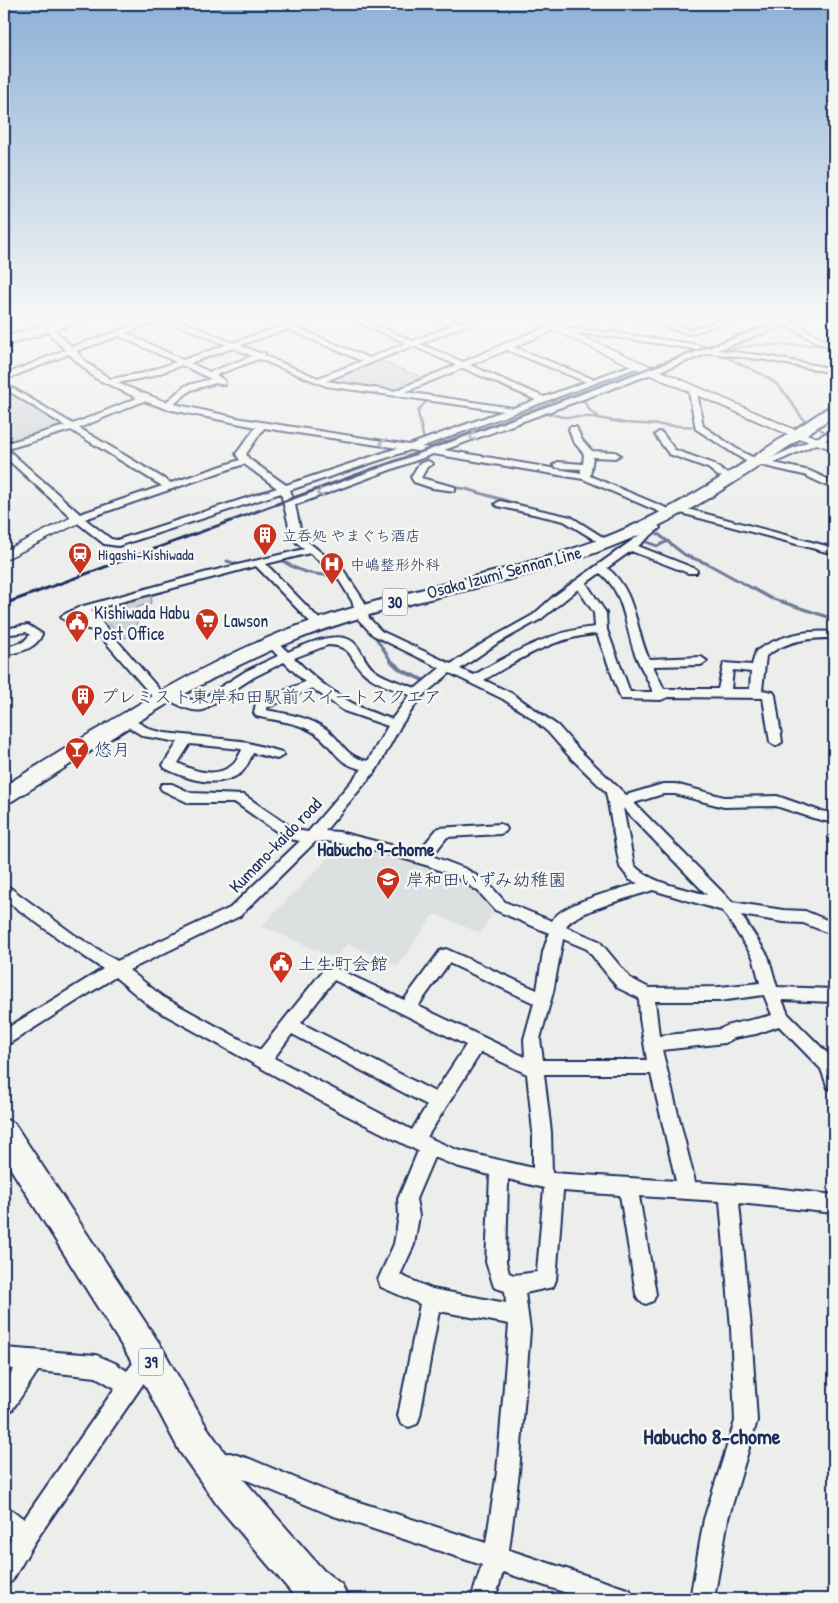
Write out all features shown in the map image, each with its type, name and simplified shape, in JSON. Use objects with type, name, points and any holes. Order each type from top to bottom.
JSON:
[{"type":"main road","name":"Osaka Izumi Sennan Line","points":[[4,796],[166,697],[272,642],[362,610],[540,564],[607,542],[652,524],[676,512],[733,476],[759,463],[796,434],[834,410]]},
{"type":"main road","name":"39","points":[[4,1132],[149,1358],[193,1439],[231,1493],[316,1594]]},
{"type":"street","points":[[14,391],[170,487]]},
{"type":"street","points":[[127,391],[167,406],[203,415],[517,466],[586,472],[634,496],[676,512],[834,551]]},
{"type":"street","points":[[167,406],[185,391]]},
{"type":"street","points":[[381,391],[515,411]]},
{"type":"street","points":[[395,393],[400,391]]},
{"type":"street","points":[[522,391],[544,400]]},
{"type":"street","points":[[4,451],[78,518],[108,542],[118,543],[410,448],[569,391]]},
{"type":"street","points":[[290,504],[587,391]]},
{"type":"street","points":[[694,391],[699,427],[759,463],[786,467],[816,476],[834,486]]},
{"type":"street","points":[[699,391],[796,434],[834,448]]},
{"type":"street","points":[[4,447],[73,427],[143,398]]},
{"type":"street","points":[[262,424],[242,454],[246,461],[285,489],[297,538],[340,574],[362,610],[364,619],[377,633],[507,696],[553,729],[574,753],[728,907],[760,956],[770,990],[782,1018],[827,1058],[834,1083]]},
{"type":"street","points":[[573,429],[578,441],[589,454],[586,472]]},
{"type":"street","points":[[759,463],[834,433]]},
{"type":"street","points":[[659,435],[672,452],[712,466],[721,474],[733,476]]},
{"type":"street","points":[[429,452],[426,467],[416,477],[417,480],[452,489]]},
{"type":"street","points":[[589,454],[616,454]]},
{"type":"street","points":[[4,556],[78,518],[246,461]]},
{"type":"street","points":[[500,504],[567,519],[607,542]]},
{"type":"street","name":"Kumano-kaido road","points":[[4,1038],[116,969],[235,912],[311,838],[372,766],[395,724],[418,693],[450,669],[492,642],[537,617],[655,528],[652,524]]},
{"type":"street","points":[[631,547],[692,571]]},
{"type":"street","points":[[100,628],[73,622],[67,617],[154,589],[311,550]]},
{"type":"street","points":[[258,562],[319,625]]},
{"type":"street","points":[[601,569],[607,572],[624,598],[636,640],[660,696]]},
{"type":"street","points":[[580,583],[600,613],[601,630],[626,696],[660,696],[665,693],[756,693],[769,695],[776,742]]},
{"type":"street","points":[[84,610],[166,697],[199,707],[243,678],[287,656],[327,641],[344,642],[351,646],[360,664],[369,672],[418,693]]},
{"type":"street","points":[[4,632],[28,628],[36,634],[35,639],[31,643],[4,652]]},
{"type":"street","points":[[475,680],[549,639],[581,630],[601,630]]},
{"type":"street","points":[[756,693],[760,654],[773,645],[793,636],[834,635]]},
{"type":"street","points":[[272,642],[313,683],[339,702],[361,714],[395,724]]},
{"type":"street","points":[[646,663],[701,661]]},
{"type":"street","points":[[724,693],[728,666],[757,669]]},
{"type":"street","points":[[313,683],[260,706],[260,713],[295,720],[310,726],[322,732],[334,742],[345,758],[354,763],[372,766]]},
{"type":"street","points":[[126,720],[148,733],[165,737],[187,738],[250,747],[277,755]]},
{"type":"street","points":[[187,738],[170,764],[186,772],[216,778],[237,769],[250,747]]},
{"type":"street","points":[[167,787],[189,798],[239,798],[291,834],[311,838],[339,837],[422,858],[461,873],[482,887],[500,906],[594,945],[624,983],[647,995],[719,994],[770,990],[834,995]]},
{"type":"street","points":[[624,801],[663,789],[675,789],[724,802],[777,801],[818,815],[834,818]]},
{"type":"street","points":[[613,791],[627,867],[635,876],[653,884],[728,907],[784,916],[805,917],[834,929]]},
{"type":"street","points":[[422,858],[443,832],[500,830]]},
{"type":"street","points":[[499,1169],[496,1262],[501,1280],[514,1285],[546,1280],[549,1182],[532,1038],[543,1000],[551,952],[560,921],[573,911],[653,884]]},
{"type":"street","points":[[4,891],[71,940],[116,969],[157,1002],[350,1108],[422,1144],[456,1158],[549,1182],[729,1194],[834,1204]]},
{"type":"street","points":[[407,1009],[446,955],[543,1000]]},
{"type":"street","points":[[263,1059],[331,972],[477,1043],[535,1068],[658,1067]]},
{"type":"street","points":[[647,995],[652,1044],[688,1191]]},
{"type":"street","points":[[652,1044],[725,1036],[729,1032],[756,1027],[782,1018]]},
{"type":"street","points":[[290,1025],[438,1102]]},
{"type":"street","points":[[477,1043],[438,1102],[422,1144],[407,1199],[409,1216],[404,1245],[388,1280],[431,1299],[518,1315]]},
{"type":"street","points":[[628,1187],[646,1294]]},
{"type":"street","points":[[702,1599],[716,1519],[746,1421],[741,1328],[729,1194]]},
{"type":"street","points":[[482,1599],[496,1558],[508,1472],[520,1330],[514,1285]]},
{"type":"street","points":[[409,1416],[431,1299]]},
{"type":"street","points":[[4,1358],[96,1366],[108,1370],[130,1385]]},
{"type":"street","points":[[4,1573],[26,1535],[149,1358]]},
{"type":"street","points":[[4,1402],[34,1361]]},
{"type":"street","points":[[211,1465],[230,1464],[250,1470],[331,1504],[621,1599]]},
{"type":"street","points":[[4,1518],[26,1535]]},
{"type":"shaded area","points":[[15,394],[68,427],[4,445],[4,397]]},
{"type":"shaded area","points":[[152,593],[151,603],[138,607],[135,613],[138,628],[133,635],[122,639],[96,609]]},
{"type":"shaded area","name":"岸和田いずみ幼稚園","points":[[344,842],[425,862],[468,881],[497,908],[480,933],[434,914],[398,966],[348,944],[335,958],[261,926]]},
{"type":"waterway","points":[[783,391],[807,423]]},
{"type":"waterway","points":[[583,399],[591,412],[598,416]]},
{"type":"waterway","points":[[424,440],[418,413],[419,409],[428,400]]},
{"type":"waterway","points":[[546,413],[563,417],[592,417],[625,423],[697,427]]},
{"type":"waterway","points":[[816,427],[829,434]]},
{"type":"waterway","points":[[425,457],[426,467]]},
{"type":"waterway","points":[[451,487],[466,489],[531,508]]},
{"type":"waterway","points":[[550,513],[570,518]]},
{"type":"waterway","points":[[658,534],[667,541]]},
{"type":"waterway","points":[[644,541],[658,546],[667,541]]},
{"type":"waterway","points":[[667,541],[685,555],[708,564],[770,598],[834,619]]},
{"type":"waterway","points":[[280,559],[293,567],[307,572],[321,575],[337,575],[339,578]]},
{"type":"waterway","points":[[227,561],[236,564]]},
{"type":"waterway","points":[[367,628],[391,661]]},
{"type":"waterway","points":[[391,661],[401,670],[425,681]]},
{"type":"waterway","points":[[460,669],[475,676]]},
{"type":"waterway","points":[[518,698],[544,715],[551,722]]},
{"type":"waterway","points":[[575,746],[590,761]]},
{"type":"waterway","points":[[741,914],[764,950]]},
{"type":"waterway","points":[[822,1048],[834,1057]]},
{"type":"railway","points":[[374,469],[587,391]]},
{"type":"railway","points":[[4,604],[378,467]]},
{"type":"place","name":"立呑処 やまぐち酒店","points":[[265,556]]},
{"type":"place","name":"Higashi-Kishiwada","points":[[80,575]]},
{"type":"place","name":"中嶋整形外科","points":[[332,585]]},
{"type":"place","name":"Lawson","points":[[207,641]]},
{"type":"place","name":"Kishiwada Habu Post Office","points":[[77,643]]},
{"type":"place","name":"プレミスト東岸和田駅前スイートスクエア","points":[[83,717]]},
{"type":"place","name":"悠月","points":[[77,770]]},
{"type":"place","name":"岸和田いずみ幼稚園","points":[[388,900]]},
{"type":"place","name":"土生町会館","points":[[281,984]]},
{"type":"district","name":"Habucho 9-chome","points":[[376,849]]},
{"type":"district","name":"Habucho 8-chome","points":[[712,1436]]}]
